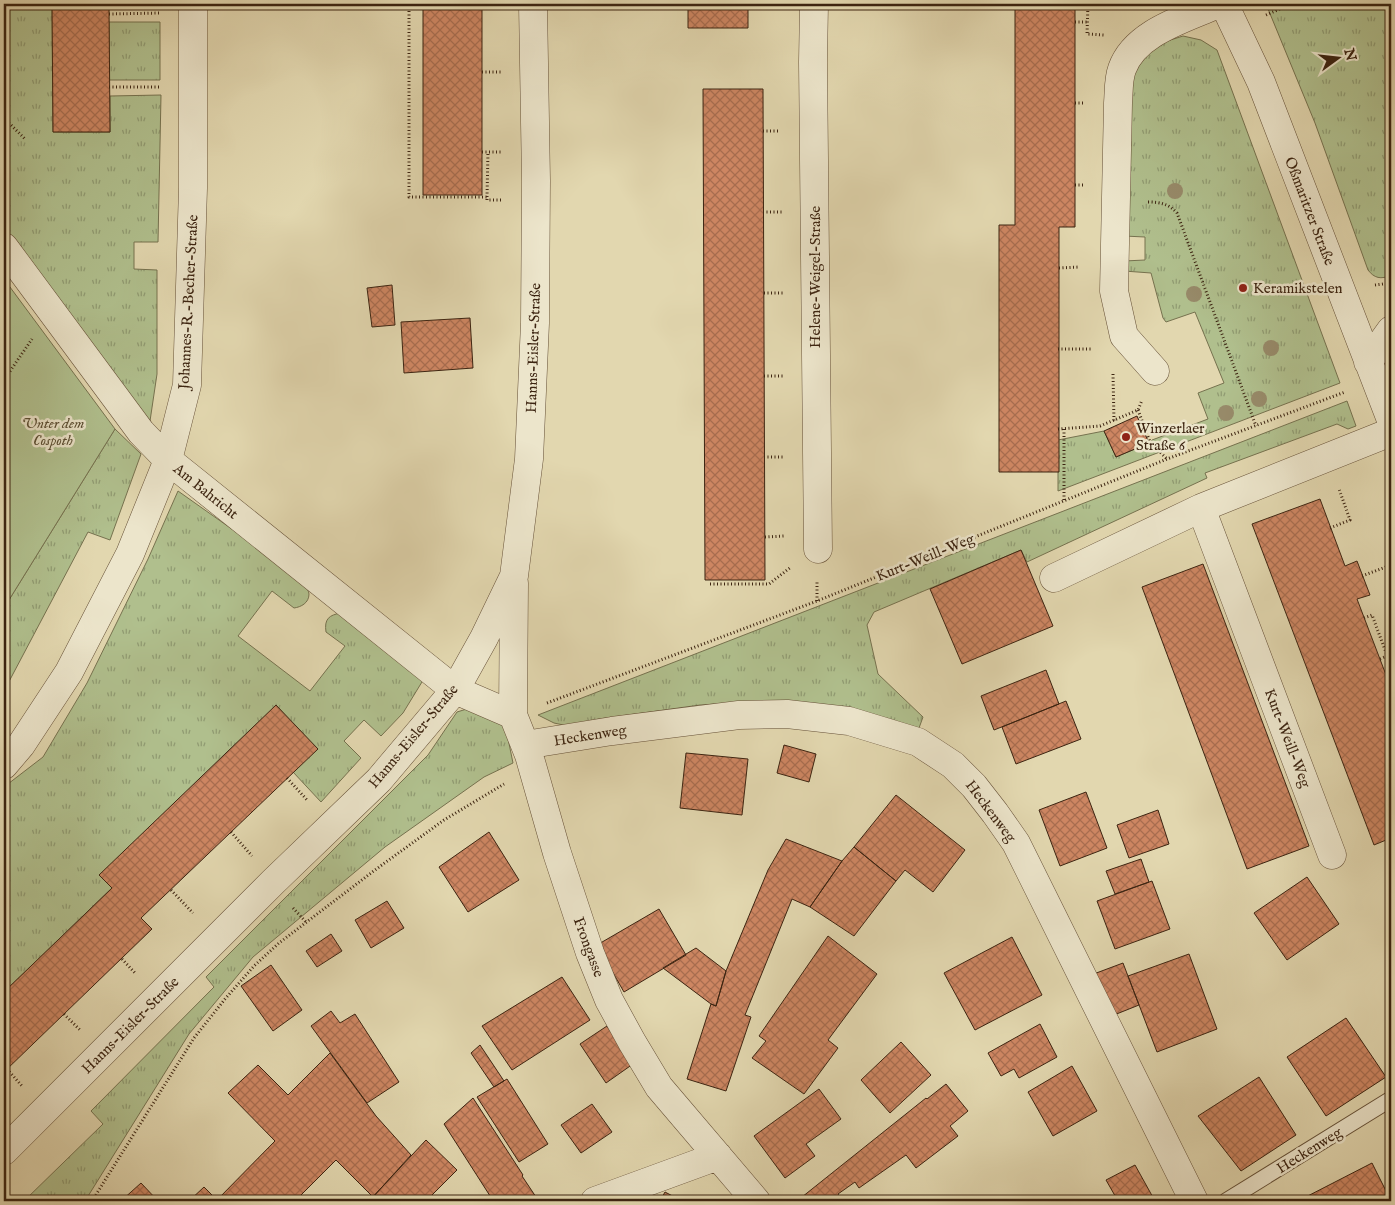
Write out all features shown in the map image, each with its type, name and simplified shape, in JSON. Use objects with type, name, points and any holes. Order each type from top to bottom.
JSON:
[{"type":"street","name":"Johannes-R.-Becher-Straße","points":[[4,764],[21,745],[69,672],[130,554],[168,460],[186,385],[193,188],[193,4]]},
{"type":"street","name":"Hanns-Eisler-Straße","points":[[4,1151],[273,882],[379,780],[455,690],[484,638],[514,576],[529,459],[535,323],[536,181],[533,4]]},
{"type":"street","name":"Helene-Weigel-Straße","points":[[814,4],[818,549]]},
{"type":"street","points":[[1155,371],[1124,336],[1114,291],[1120,78],[1126,61],[1142,41],[1150,35],[1218,4]]},
{"type":"street","name":"Oßmaritzer Straße","points":[[1224,4],[1261,82],[1391,420]]},
{"type":"street","name":"Am Bahricht","points":[[4,247],[141,432],[168,460],[455,690]]},
{"type":"street","points":[[1368,362],[1391,330]]},
{"type":"street","points":[[1054,578],[1201,508],[1391,432]]},
{"type":"street","name":"Kurt-Weill-Weg","points":[[1201,508],[1332,855]]},
{"type":"street","points":[[455,690],[514,715],[514,576]]},
{"type":"street","name":"Heckenweg","points":[[529,757],[560,739],[674,723],[739,716],[787,714],[857,723],[918,742],[953,765],[974,786],[1016,844],[1194,1201]]},
{"type":"street","name":"Frongasse","points":[[514,715],[529,757],[573,904],[609,1000],[660,1087],[756,1201]]},
{"type":"street","points":[[595,1201],[718,1156]]},
{"type":"lane","name":"Heckenweg","points":[[1226,1201],[1391,1099]]},
{"type":"path","points":[[8,4],[8,122],[25,139]]},
{"type":"path","points":[[409,4],[409,197],[487,197],[487,200],[508,200]]},
{"type":"path","points":[[1088,4],[1088,34]]},
{"type":"path","points":[[1266,16],[1291,4]]},
{"type":"path","points":[[109,14],[166,13]]},
{"type":"path","points":[[1074,22],[1088,22]]},
{"type":"path","points":[[482,72],[508,72]]},
{"type":"path","points":[[110,88],[167,87]]},
{"type":"path","points":[[482,152],[508,152]]},
{"type":"path","points":[[487,197],[488,152]]},
{"type":"path","points":[[1116,201],[1157,202],[1168,206],[1177,213],[1256,426]]},
{"type":"path","points":[[763,212],[783,212]]},
{"type":"path","points":[[764,293],[783,293]]},
{"type":"path","points":[[4,380],[35,336]]},
{"type":"path","points":[[1058,349],[1095,349]]},
{"type":"path","points":[[764,376],[783,376]]},
{"type":"path","name":"Kurt-Weill-Weg","points":[[514,715],[817,601],[1167,459],[1335,396]]},
{"type":"path","points":[[1058,430],[1100,426],[1138,410],[1150,442],[1167,459]]},
{"type":"path","points":[[1064,429],[1064,500]]},
{"type":"path","points":[[764,457],[793,457]]},
{"type":"path","points":[[1327,458],[1350,520],[1330,528]]},
{"type":"path","points":[[765,537],[793,536]]},
{"type":"path","points":[[1362,576],[1391,565]]},
{"type":"path","points":[[1364,618],[1372,615],[1391,666]]},
{"type":"path","points":[[1380,659],[1388,656]]},
{"type":"path","points":[[92,1201],[194,1038],[254,966],[279,943],[375,870],[444,820],[495,789],[529,757]]},
{"type":"path","points":[[287,778],[311,804]]},
{"type":"path","points":[[231,832],[255,859]]},
{"type":"path","points":[[171,890],[196,916]]},
{"type":"path","points":[[286,902],[306,922]]},
{"type":"path","points":[[122,959],[137,975]]},
{"type":"path","points":[[64,1014],[85,1036]]},
{"type":"path","points":[[7,1069],[28,1092]]},
{"type":"green space","points":[[4,4],[52,4],[53,132],[110,132],[110,96],[161,95],[158,242],[134,242],[134,269],[157,270],[157,374],[150,421],[4,236]]},
{"type":"green space","points":[[1266,4],[1391,4],[1391,275],[1378,277],[1368,270],[1315,123]]},
{"type":"green space","points":[[109,22],[160,22],[160,80],[109,80]]},
{"type":"green space","points":[[1183,36],[1201,40],[1217,50],[1340,383],[1058,491],[1058,440],[1104,431],[1116,457],[1152,440],[1208,419],[1198,393],[1224,383],[1195,312],[1166,322],[1163,318],[1151,273],[1124,271],[1124,261],[1145,260],[1145,237],[1124,236],[1132,76],[1144,56],[1164,42]]},
{"type":"green space","name":"Unter dem Cospoth","points":[[4,279],[115,429],[4,608]]},
{"type":"green space","points":[[1347,401],[1356,426],[1348,429],[1337,424],[1205,473],[1207,478],[1027,562],[1021,550],[874,612],[867,625],[878,674],[923,717],[919,728],[746,702],[700,705],[599,719],[568,726],[554,723],[538,715]]},
{"type":"green space","points":[[115,429],[141,454],[110,540],[88,532],[4,691],[4,608]]},
{"type":"green space","points":[[178,491],[253,544],[305,585],[309,593],[308,600],[302,606],[294,608],[272,591],[238,636],[310,691],[345,646],[326,632],[328,618],[341,613],[425,677],[403,713],[381,736],[364,720],[344,741],[361,758],[321,802],[293,772],[112,888],[4,992],[4,787],[43,757],[87,683],[148,559]]},
{"type":"green space","points":[[470,708],[505,724],[513,763],[484,777],[385,847],[253,957],[189,1034],[85,1201],[24,1201],[103,1124],[91,1111],[214,987],[206,977],[428,755],[457,712]]},
{"type":"building","points":[[52,4],[109,4],[110,132],[53,132]]},
{"type":"building","points":[[423,4],[482,4],[482,195],[423,195]]},
{"type":"building","points":[[688,4],[748,4],[748,28],[688,28]]},
{"type":"building","points":[[1015,4],[1075,4],[1075,227],[1059,227],[1059,472],[999,472],[999,225],[1015,225]]},
{"type":"building","points":[[703,89],[763,89],[765,580],[705,580]]},
{"type":"building","points":[[392,285],[395,325],[372,327],[367,288]]},
{"type":"building","points":[[470,318],[473,368],[404,373],[401,322]]},
{"type":"building","name":"Winzerlaer Straße 6","points":[[1137,416],[1149,443],[1116,457],[1104,431]]},
{"type":"building","points":[[1320,499],[1345,566],[1357,561],[1370,595],[1357,599],[1391,688],[1391,838],[1374,845],[1252,524]]},
{"type":"building","points":[[1021,550],[1053,626],[962,664],[930,589]]},
{"type":"building","points":[[1203,564],[1309,846],[1247,869],[1142,587]]},
{"type":"building","points":[[1046,670],[1059,704],[994,730],[981,696]]},
{"type":"building","points":[[1066,701],[1081,739],[1016,764],[1002,727]]},
{"type":"building","points":[[276,705],[318,749],[141,918],[152,929],[4,1072],[4,992],[112,888],[99,875]]},
{"type":"building","points":[[784,745],[816,754],[809,782],[777,773]]},
{"type":"building","points":[[686,753],[748,759],[742,815],[680,808]]},
{"type":"building","points":[[1086,792],[1107,848],[1060,866],[1039,810]]},
{"type":"building","points":[[896,795],[965,850],[933,892],[905,870],[896,881],[854,847]]},
{"type":"building","points":[[1158,810],[1169,844],[1129,858],[1117,825]]},
{"type":"building","points":[[489,832],[519,880],[468,912],[439,867]]},
{"type":"building","points":[[786,839],[842,861],[810,907],[792,899],[745,1015],[751,1017],[726,1091],[687,1079],[711,1004],[716,1006],[726,971],[768,870]]},
{"type":"building","points":[[854,847],[896,881],[854,936],[810,907]]},
{"type":"building","points":[[1141,859],[1149,882],[1115,894],[1106,871]]},
{"type":"building","points":[[1307,877],[1339,924],[1287,960],[1254,913]]},
{"type":"building","points":[[1152,881],[1170,929],[1115,949],[1097,901]]},
{"type":"building","points":[[387,901],[404,928],[371,948],[355,920]]},
{"type":"building","points":[[659,909],[686,955],[624,992],[597,945]]},
{"type":"building","points":[[331,934],[342,951],[317,967],[306,951]]},
{"type":"building","points":[[828,936],[877,974],[828,1040],[838,1048],[804,1094],[752,1058],[766,1041],[759,1036]]},
{"type":"building","points":[[1012,937],[1042,995],[975,1030],[944,973]]},
{"type":"building","points":[[696,948],[726,971],[716,1006],[663,968]]},
{"type":"building","points":[[1189,954],[1217,1029],[1157,1052],[1128,976]]},
{"type":"building","points":[[1123,963],[1139,1005],[1114,1015],[1091,975]]},
{"type":"building","points":[[271,965],[302,1010],[273,1031],[241,986]]},
{"type":"building","points":[[562,977],[590,1020],[512,1070],[482,1026]]},
{"type":"building","points":[[331,1011],[340,1023],[355,1014],[399,1082],[367,1103],[311,1026]]},
{"type":"building","points":[[1346,1018],[1386,1077],[1326,1116],[1287,1057]]},
{"type":"building","points":[[1040,1024],[1057,1057],[1019,1078],[1014,1069],[1001,1076],[988,1053]]},
{"type":"building","points":[[607,1026],[633,1064],[606,1083],[580,1044]]},
{"type":"building","points":[[901,1042],[931,1075],[890,1113],[861,1080]]},
{"type":"building","points":[[480,1045],[504,1081],[494,1087],[471,1053]]},
{"type":"building","points":[[330,1053],[376,1116],[411,1155],[373,1197],[336,1160],[295,1201],[189,1201],[204,1187],[217,1200],[275,1141],[228,1093],[258,1065],[288,1095]]},
{"type":"building","points":[[1072,1066],[1097,1111],[1053,1136],[1028,1092]]},
{"type":"building","points":[[1259,1077],[1296,1135],[1241,1171],[1198,1116]]},
{"type":"building","points":[[507,1079],[548,1144],[519,1162],[477,1097]]},
{"type":"building","points":[[946,1084],[968,1111],[950,1126],[958,1136],[916,1168],[906,1155],[859,1188],[855,1182],[838,1194],[843,1201],[797,1201],[926,1098]]},
{"type":"building","points":[[819,1089],[841,1119],[806,1144],[815,1156],[785,1178],[754,1136]]},
{"type":"building","points":[[473,1098],[536,1197],[519,1201],[497,1201],[494,1198],[492,1199],[444,1124]]},
{"type":"building","points":[[592,1104],[612,1132],[581,1153],[561,1125]]},
{"type":"building","points":[[426,1140],[457,1170],[426,1201],[369,1201]]},
{"type":"building","points":[[1372,1163],[1391,1201],[1298,1201]]},
{"type":"building","points":[[1135,1165],[1155,1201],[1118,1201],[1106,1180]]},
{"type":"building","points":[[141,1183],[158,1201],[121,1201]]},
{"type":"building","points":[[665,1192],[682,1201],[660,1201]]},
{"type":"place","name":"Keramikstelen","points":[[1243,288]]},
{"type":"place","name":"Winzerlaer Straße 6","points":[[1126,437]]}]
